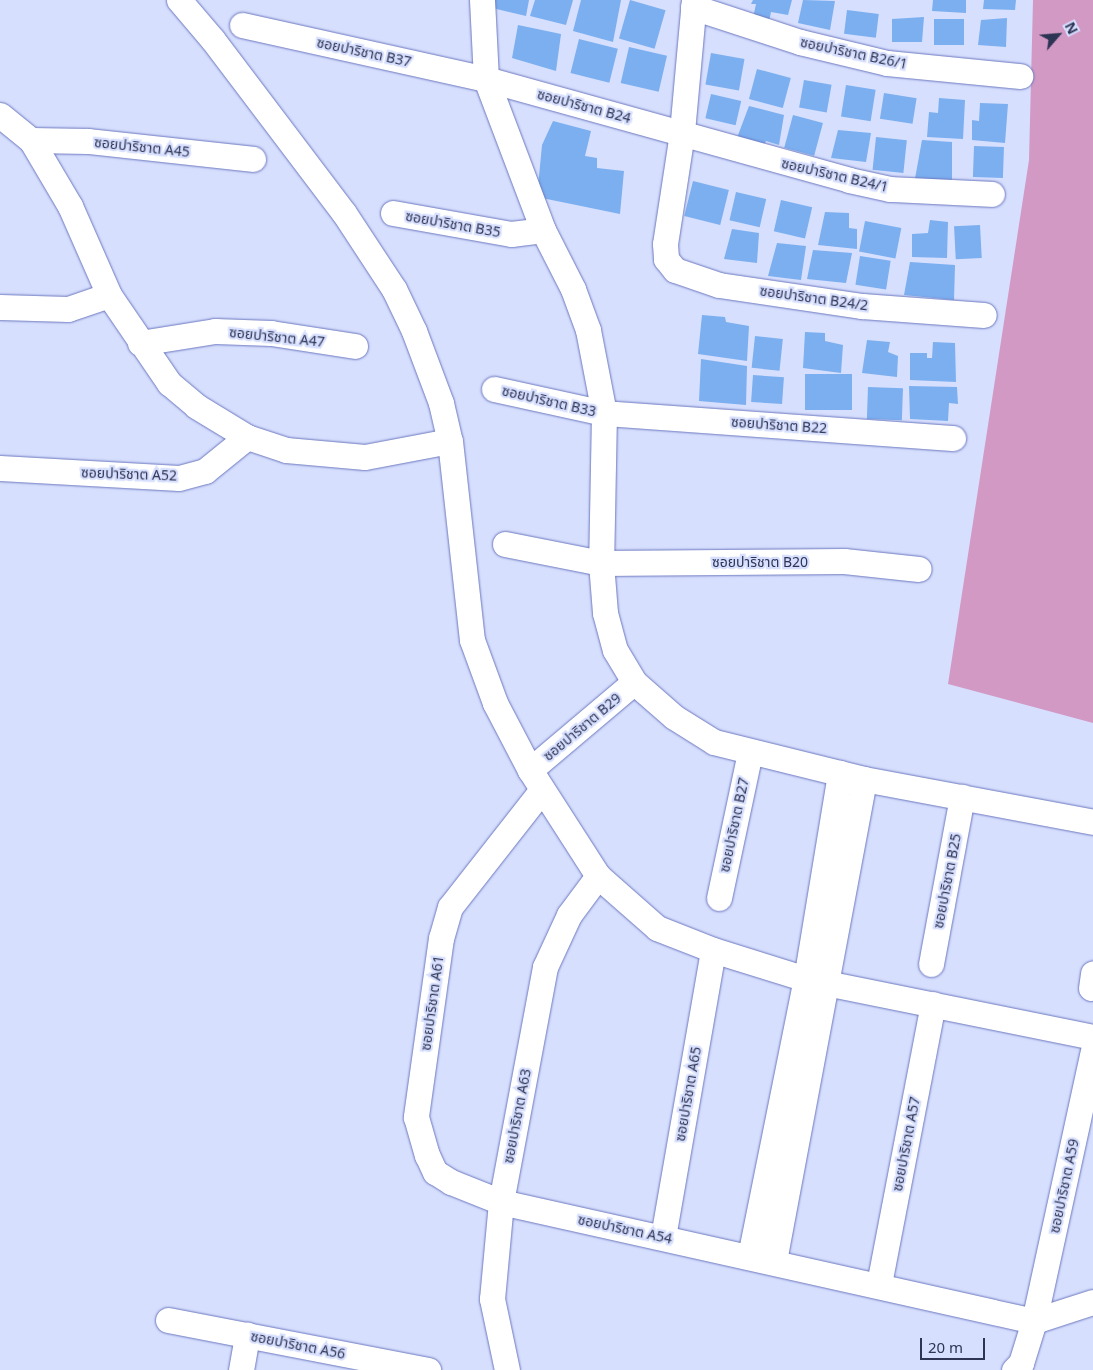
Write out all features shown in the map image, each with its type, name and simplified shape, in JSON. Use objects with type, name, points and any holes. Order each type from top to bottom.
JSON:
[{"type":"street","points":[[178,0],[213,40],[344,214],[394,289],[414,331],[441,403],[450,441],[472,640],[495,703],[535,780],[598,876],[658,928],[713,950],[817,981],[1093,1037]]},
{"type":"street","points":[[482,0],[486,79],[543,230],[573,289],[588,330],[604,413],[601,563],[605,613],[615,650],[634,682],[692,731],[714,742],[852,776],[1093,822]]},
{"type":"street","points":[[682,133],[694,4]]},
{"type":"street","name":"ซอยปาริชาต B26/1","points":[[694,4],[800,42],[887,63],[1020,76]]},
{"type":"street","name":"ซอยปาริชาต B37","points":[[242,25],[486,79]]},
{"type":"street","name":"ซอยปาริชาต B24","points":[[486,79],[682,133]]},
{"type":"street","points":[[0,114],[31,140],[70,206],[109,294],[140,343],[169,383],[196,406],[246,438],[286,450],[365,457],[450,441]]},
{"type":"street","name":"ซอยปาริชาต B24/1","points":[[682,133],[806,170],[890,189],[992,194]]},
{"type":"street","name":"ซอยปาริชาต B24/2","points":[[682,133],[665,244],[666,259],[675,270],[719,285],[862,306],[984,315]]},
{"type":"street","name":"ซอยปาริชาต A45","points":[[31,140],[88,141],[253,159]]},
{"type":"street","name":"ซอยปาริชาต B35","points":[[393,213],[511,234],[543,230]]},
{"type":"street","points":[[0,307],[68,309],[109,294]]},
{"type":"street","name":"ซอยปาริชาต A47","points":[[140,343],[215,331],[271,333],[355,346]]},
{"type":"street","name":"ซอยปาริชาต B33","points":[[494,389],[604,413]]},
{"type":"street","name":"ซอยปาริชาต B22","points":[[604,413],[953,438]]},
{"type":"street","name":"ซอยปาริชาต A52","points":[[0,468],[180,478],[205,471],[246,438]]},
{"type":"street","name":"ซอยปาริชาต B20","points":[[505,544],[601,563],[844,561],[919,569]]},
{"type":"street","name":"ซอยปาริชาต B29","points":[[535,780],[634,682]]},
{"type":"street","name":"ซอยปาริชาต B27","points":[[719,898],[750,752]]},
{"type":"street","points":[[762,1258],[817,981],[852,776]]},
{"type":"street","name":"ซอยปาริชาต A61","points":[[501,1202],[450,1182],[435,1172],[426,1155],[416,1117],[441,938],[450,907],[535,780]]},
{"type":"street","name":"ซอยปาริชาต B25","points":[[931,964],[962,798]]},
{"type":"street","name":"ซอยปาริชาต A63","points":[[507,1370],[492,1299],[501,1202],[545,967],[569,915],[598,876]]},
{"type":"street","name":"ซอยปาริชาต A65","points":[[663,1237],[713,950]]},
{"type":"street","name":"ซอยปาริชาต A57","points":[[879,1284],[933,1004]]},
{"type":"street","name":"ซอยปาริชาต A59","points":[[1014,1370],[1021,1362],[1034,1322],[1093,1052]]},
{"type":"street","name":"ซอยปาริชาต A54","points":[[501,1202],[879,1284],[1034,1322]]},
{"type":"street","points":[[1034,1322],[1093,1302]]},
{"type":"street","name":"ซอยปาริชาต A56","points":[[168,1320],[428,1370]]},
{"type":"street","points":[[241,1370],[247,1335]]},
{"type":"shaded area","points":[[1033,0],[1093,0],[1093,723],[948,684],[1029,160]]},
{"type":"building","points":[[490,0],[529,0],[526,16],[488,7]]},
{"type":"building","points":[[535,0],[573,0],[566,25],[530,16]]},
{"type":"building","points":[[581,0],[621,0],[613,42],[573,31]]},
{"type":"building","points":[[630,0],[666,10],[655,49],[619,38]]},
{"type":"building","points":[[753,0],[792,0],[788,15],[771,12],[769,22],[753,18],[756,4],[751,4]]},
{"type":"building","points":[[803,0],[835,1],[830,30],[798,23]]},
{"type":"building","points":[[933,0],[966,0],[966,13],[932,11]]},
{"type":"building","points":[[984,0],[1016,0],[1015,10],[983,9]]},
{"type":"building","points":[[847,10],[879,14],[876,38],[844,34]]},
{"type":"building","points":[[924,17],[922,42],[892,42],[892,19]]},
{"type":"building","points":[[1007,18],[1006,47],[978,45],[981,20]]},
{"type":"building","points":[[934,19],[964,19],[964,45],[934,45]]},
{"type":"building","points":[[518,25],[561,34],[556,71],[512,58]]},
{"type":"building","points":[[579,39],[618,49],[609,83],[571,73]]},
{"type":"building","points":[[629,47],[667,56],[659,92],[621,83]]},
{"type":"building","points":[[711,53],[744,59],[739,90],[705,85]]},
{"type":"building","points":[[757,69],[791,78],[783,108],[749,99]]},
{"type":"building","points":[[804,80],[832,85],[827,112],[799,108]]},
{"type":"building","points":[[846,85],[876,90],[871,121],[841,117]]},
{"type":"building","points":[[884,93],[917,98],[913,124],[880,119]]},
{"type":"building","points":[[711,94],[741,101],[736,125],[705,118]]},
{"type":"building","points":[[939,98],[965,100],[963,139],[927,137],[929,112],[938,113]]},
{"type":"building","points":[[980,103],[1008,104],[1005,143],[972,140],[972,120],[979,121]]},
{"type":"building","points":[[749,106],[784,115],[779,145],[766,141],[761,151],[735,143]]},
{"type":"building","points":[[793,115],[823,123],[814,156],[784,148]]},
{"type":"building","points":[[553,121],[591,131],[585,156],[597,158],[597,168],[624,171],[620,214],[537,197],[542,145]]},
{"type":"building","points":[[838,130],[871,133],[866,162],[831,158]]},
{"type":"building","points":[[876,137],[907,140],[903,173],[873,170]]},
{"type":"building","points":[[922,140],[952,142],[952,180],[914,184]]},
{"type":"building","points":[[974,146],[1004,147],[1003,178],[973,177]]},
{"type":"building","points":[[693,181],[729,190],[720,225],[684,216]]},
{"type":"building","points":[[736,192],[766,199],[760,227],[729,220]]},
{"type":"building","points":[[781,200],[812,207],[805,238],[774,231]]},
{"type":"building","points":[[825,212],[849,213],[849,228],[857,229],[857,249],[818,245]]},
{"type":"building","points":[[930,220],[948,222],[947,258],[912,257],[912,234],[928,233]]},
{"type":"building","points":[[865,221],[901,228],[895,258],[859,251]]},
{"type":"building","points":[[980,225],[982,258],[956,259],[954,226]]},
{"type":"building","points":[[732,229],[759,233],[757,263],[724,259]]},
{"type":"building","points":[[777,243],[806,246],[801,280],[768,276]]},
{"type":"building","points":[[813,250],[852,253],[846,283],[807,279]]},
{"type":"building","points":[[860,256],[891,261],[886,289],[855,285]]},
{"type":"building","points":[[910,262],[955,265],[954,300],[904,295]]},
{"type":"building","points":[[702,315],[725,317],[726,322],[749,326],[747,361],[698,354]]},
{"type":"building","points":[[805,332],[825,333],[825,341],[843,345],[841,373],[803,368]]},
{"type":"building","points":[[755,336],[783,339],[780,371],[752,368]]},
{"type":"building","points":[[867,340],[890,342],[888,352],[898,356],[897,377],[862,373]]},
{"type":"building","points":[[933,342],[955,343],[956,382],[910,380],[910,353],[927,353],[927,358],[932,358]]},
{"type":"building","points":[[701,359],[747,366],[746,405],[699,401]]},
{"type":"building","points":[[805,374],[852,374],[852,410],[805,410]]},
{"type":"building","points":[[753,375],[784,377],[782,404],[751,402]]},
{"type":"building","points":[[909,386],[957,387],[958,404],[949,403],[948,421],[910,419]]},
{"type":"building","points":[[868,387],[903,388],[902,420],[867,419]]}]
